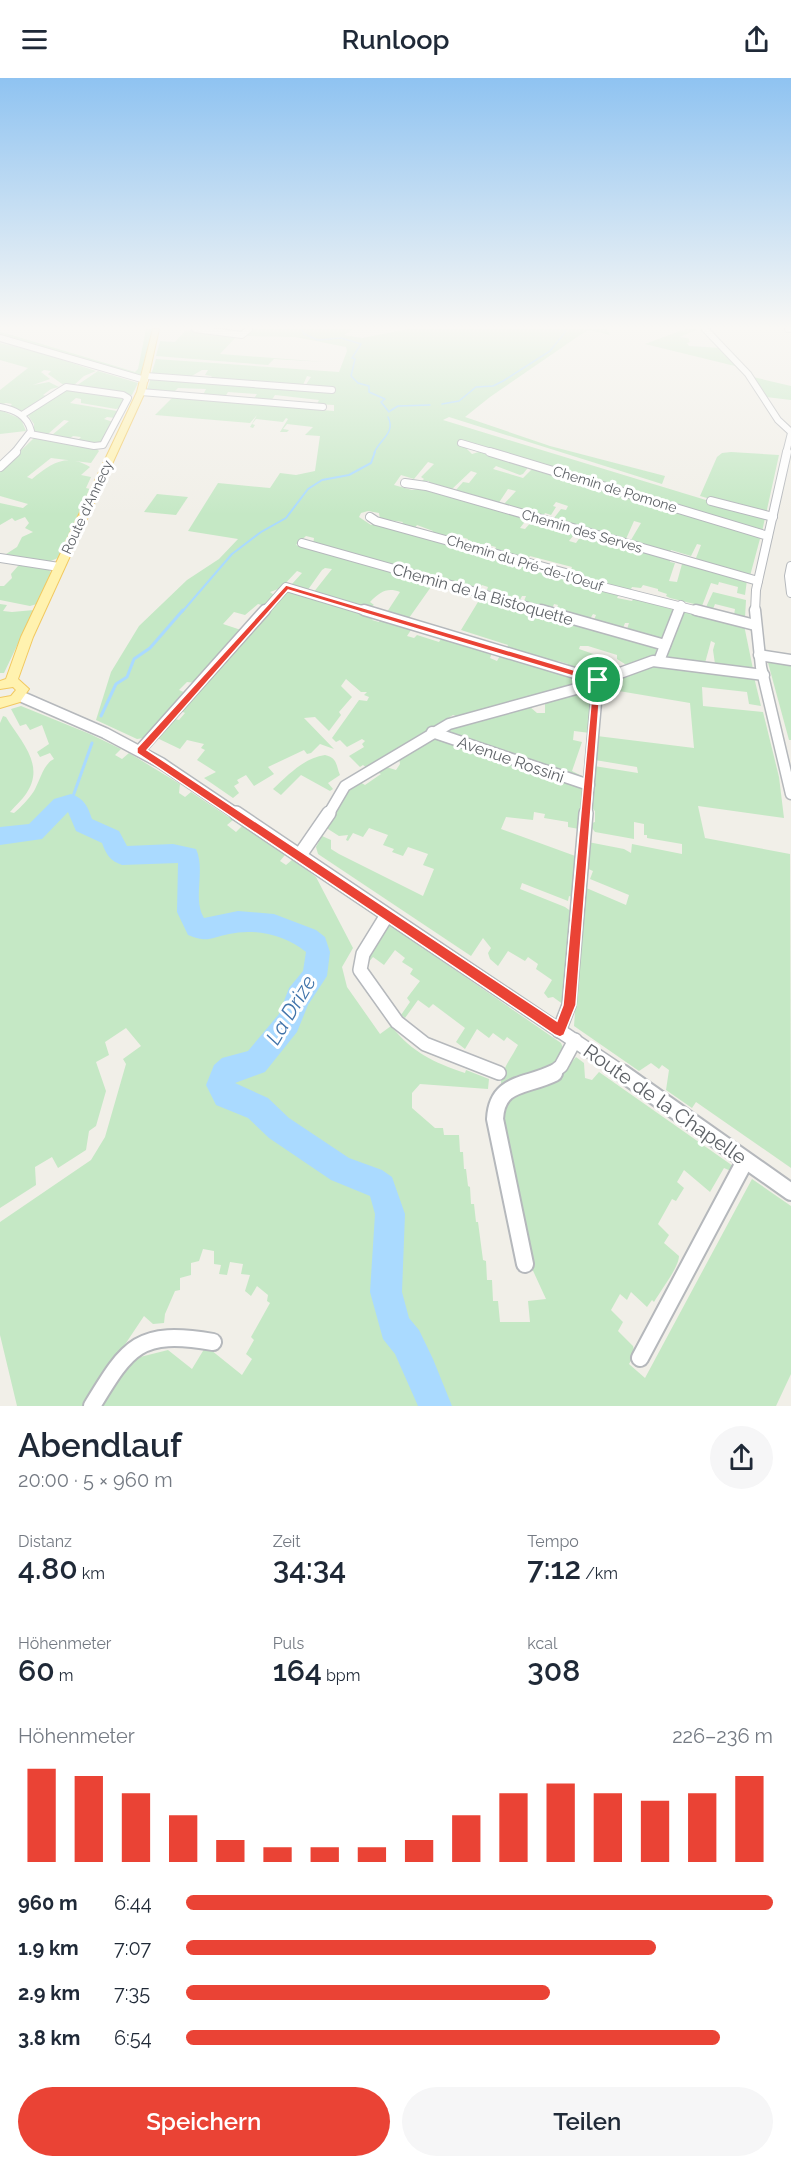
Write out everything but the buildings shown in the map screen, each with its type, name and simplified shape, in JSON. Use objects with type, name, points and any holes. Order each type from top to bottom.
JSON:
[{"type":"main road","name":"Route d'Annecy","points":[[5,684],[141,392]]},
{"type":"main road","points":[[0,703],[11,702],[20,696],[22,686],[5,684]]},
{"type":"street","points":[[22,415],[58,391]]},
{"type":"street","points":[[30,434],[94,446],[103,445],[128,398],[123,395],[94,391]]},
{"type":"street","points":[[760,391],[778,420],[791,432],[758,581],[755,626],[759,655],[791,794]]},
{"type":"street","points":[[141,392],[323,407]]},
{"type":"street","points":[[0,407],[22,415],[30,427],[30,434],[19,449],[0,467]]},
{"type":"street","name":"Chemin de Pomone","points":[[461,443],[768,536]]},
{"type":"street","name":"Chemin des Serves","points":[[405,483],[434,488],[758,581]]},
{"type":"street","points":[[711,501],[773,517]]},
{"type":"street","name":"Chemin du Pré-de-l'Oeuf","points":[[370,517],[573,575],[587,583],[668,604],[681,605],[755,626]]},
{"type":"street","name":"Chemin de la Bistoquette","points":[[302,543],[665,645]]},
{"type":"street","points":[[0,558],[59,567]]},
{"type":"street","points":[[791,569],[791,587]]},
{"type":"street","points":[[140,750],[286,587],[598,680]]},
{"type":"street","points":[[659,661],[681,605]]},
{"type":"street","points":[[759,655],[791,660]]},
{"type":"street","points":[[300,855],[319,830],[345,786],[432,732],[449,724],[557,695],[641,664],[659,661],[764,675]]},
{"type":"street","points":[[560,1031],[569,1005],[598,680]]},
{"type":"street","name":"Route de la Chapelle","points":[[20,696],[59,711],[140,750],[575,1040],[791,1192]]},
{"type":"street","name":"Avenue Rossini","points":[[432,732],[589,785]]},
{"type":"street","points":[[387,915],[363,954],[360,970],[397,1022],[425,1044],[498,1073]]},
{"type":"street","points":[[525,1264],[495,1119],[495,1103],[505,1091],[558,1070],[575,1040]]},
{"type":"street","points":[[640,1358],[745,1161]]},
{"type":"street","points":[[92,1406],[122,1359],[138,1346],[189,1337],[213,1342]]},
{"type":"green space","points":[[0,391],[48,391],[43,395],[47,396],[24,411],[9,407],[12,404],[0,405]]},
{"type":"green space","points":[[63,391],[77,391],[124,399],[120,408],[116,409],[81,403],[81,399],[76,398],[70,403],[117,411],[115,418],[104,419],[113,422],[104,441],[95,444],[77,441],[81,437],[73,436],[69,439],[52,435],[69,421],[64,420],[48,434],[34,431],[34,424],[27,414]]},
{"type":"green space","points":[[107,391],[134,391],[132,395]]},
{"type":"green space","points":[[205,391],[499,391],[465,417],[550,446],[665,476],[662,484],[449,417],[443,420],[765,518],[762,532],[730,523],[725,518],[724,520],[584,478],[586,475],[578,473],[575,476],[469,447],[467,449],[472,454],[482,451],[530,465],[520,475],[496,466],[493,469],[523,478],[535,466],[590,486],[592,484],[743,530],[743,532],[761,535],[750,576],[699,562],[696,558],[701,545],[697,544],[691,556],[671,550],[669,553],[634,543],[631,540],[641,523],[634,521],[626,539],[622,539],[556,521],[554,518],[561,509],[566,510],[568,506],[556,502],[551,515],[545,513],[543,517],[505,506],[504,504],[516,491],[508,489],[498,504],[456,492],[463,482],[469,483],[477,473],[471,471],[451,490],[429,484],[429,481],[422,481],[424,479],[421,477],[434,464],[428,462],[414,479],[401,475],[394,485],[412,490],[425,488],[524,516],[523,518],[527,519],[520,528],[525,529],[534,519],[577,531],[569,541],[576,543],[583,533],[671,558],[670,562],[675,563],[669,581],[677,582],[682,564],[686,563],[747,580],[745,595],[737,593],[738,587],[719,582],[718,585],[711,583],[702,606],[670,598],[658,589],[643,585],[641,588],[632,587],[630,591],[586,579],[570,572],[572,567],[530,556],[527,560],[494,551],[496,547],[484,544],[481,547],[467,543],[468,539],[458,536],[455,540],[431,534],[433,531],[417,525],[414,529],[401,525],[403,522],[380,519],[379,513],[368,511],[361,513],[359,517],[371,525],[374,523],[574,578],[619,594],[617,598],[632,601],[634,598],[674,610],[662,638],[627,629],[629,623],[625,623],[623,628],[594,620],[596,615],[593,614],[590,619],[556,610],[558,605],[554,604],[552,609],[524,601],[526,596],[522,596],[520,600],[487,590],[488,587],[482,585],[479,588],[457,582],[455,584],[313,544],[314,538],[306,536],[296,545],[433,584],[409,618],[403,620],[385,615],[400,592],[387,590],[380,593],[370,602],[374,605],[368,609],[313,593],[332,569],[322,570],[307,591],[292,584],[302,573],[297,571],[281,588],[270,592],[274,595],[265,606],[258,604],[245,615],[234,612],[223,624],[244,631],[228,642],[232,643],[196,683],[187,682],[179,690],[186,693],[144,738],[137,739],[96,720],[111,672],[139,626],[187,580],[219,559],[238,539],[188,531],[218,483],[270,488],[280,473],[296,475],[315,471],[320,436],[305,435],[313,427],[287,424],[283,429],[289,430],[280,432],[288,419],[286,418],[283,422],[256,419],[252,424],[255,425],[253,428],[250,427],[257,415],[250,423],[155,415],[172,398],[334,411],[334,405],[317,404],[319,400],[275,395],[271,401],[253,400],[257,394],[228,392],[225,397],[203,395]]},
{"type":"green space","points":[[762,391],[791,391],[791,400],[766,397]]},
{"type":"green space","points":[[0,410],[21,419],[26,431],[0,434]]},
{"type":"green space","points":[[35,437],[96,448],[99,451],[91,463],[74,461],[90,467],[81,475],[91,477],[86,488],[90,489],[58,558],[48,562],[3,556],[17,547],[22,537],[33,532],[25,528],[29,523],[25,517],[15,521],[12,518],[0,525],[0,503],[23,508],[28,504],[0,496],[0,471]],"holes":[[[51,458],[66,460],[46,468],[32,479],[27,477]]]},
{"type":"green space","points":[[722,453],[779,455],[766,514],[723,500],[721,502],[700,496],[717,457]]},
{"type":"green space","points":[[157,494],[188,497],[176,515],[144,512]]},
{"type":"green space","points":[[18,566],[48,569],[51,572],[37,604],[30,606],[0,600],[0,586],[4,586],[12,578],[11,574]]},
{"type":"green space","points":[[291,591],[375,616],[372,620],[379,622],[382,618],[413,627],[407,636],[414,638],[417,635],[439,642],[443,636],[493,651],[490,658],[497,661],[501,654],[582,678],[573,683],[575,685],[462,718],[453,715],[367,768],[363,765],[360,767],[349,756],[364,747],[362,744],[365,741],[362,739],[347,747],[340,740],[336,742],[332,738],[359,700],[367,701],[369,697],[364,695],[367,692],[361,692],[346,679],[341,686],[352,697],[339,712],[341,715],[329,731],[315,717],[304,718],[334,749],[320,744],[311,753],[307,754],[304,750],[268,767],[274,774],[254,786],[246,775],[237,780],[239,783],[234,786],[239,793],[233,798],[204,778],[216,772],[197,760],[205,750],[201,748],[204,744],[187,740],[180,749],[157,738],[171,718],[179,720],[185,713],[179,710],[286,592]]},
{"type":"green space","points":[[713,592],[746,600],[745,618],[734,615],[735,609],[715,604],[713,609],[706,607]]},
{"type":"green space","points":[[481,597],[655,645],[657,648],[654,658],[628,666],[617,659],[617,655],[588,646],[580,646],[579,649],[608,659],[621,669],[598,676],[567,669],[568,664],[558,661],[555,666],[506,649],[508,645],[461,630]]},
{"type":"green space","points":[[0,604],[7,605],[3,611],[34,610],[4,673],[0,673]]},
{"type":"green space","points":[[685,609],[744,625],[753,669],[715,664],[713,650],[715,643],[711,641],[705,663],[669,658],[666,654]]},
{"type":"green space","points":[[767,659],[791,663],[791,740],[789,740]]},
{"type":"green space","points":[[650,665],[754,677],[761,706],[749,704],[747,692],[702,687],[703,706],[763,712],[779,777],[784,818],[698,806],[705,838],[790,854],[791,1168],[696,1102],[692,1108],[666,1090],[669,1070],[662,1065],[659,1069],[651,1063],[639,1071],[574,1026],[584,887],[626,905],[629,895],[590,879],[593,871],[586,868],[588,842],[624,849],[631,853],[632,844],[682,854],[682,844],[647,838],[647,835],[644,835],[644,824],[634,822],[634,839],[595,832],[589,824],[595,822],[595,811],[592,808],[594,766],[638,773],[637,767],[595,760],[597,736],[694,748],[690,703],[601,688],[602,684]]},
{"type":"green space","points":[[589,688],[594,691],[590,733],[574,731],[573,740],[582,742],[572,771],[586,778],[581,780],[442,733],[464,721],[529,706],[537,713],[545,713],[545,702]]},
{"type":"green space","points":[[21,706],[121,749],[115,755],[122,759],[129,753],[180,784],[179,793],[185,797],[191,792],[233,820],[227,825],[236,832],[242,826],[285,855],[280,861],[286,865],[293,859],[316,877],[353,948],[342,967],[347,987],[380,1034],[391,1026],[407,1043],[433,1060],[465,1073],[466,1070],[489,1079],[488,1089],[420,1084],[412,1093],[412,1108],[435,1128],[443,1128],[444,1135],[459,1135],[460,1152],[463,1152],[464,1169],[466,1169],[470,1187],[471,1204],[474,1204],[476,1222],[478,1222],[483,1260],[486,1261],[487,1280],[492,1280],[493,1301],[498,1301],[500,1322],[530,1322],[528,1301],[546,1299],[529,1262],[499,1110],[516,1093],[560,1076],[576,1057],[584,1063],[585,1078],[592,1080],[599,1072],[733,1166],[731,1171],[724,1168],[710,1192],[684,1170],[677,1182],[684,1188],[676,1201],[672,1199],[658,1224],[669,1235],[664,1243],[679,1256],[673,1272],[654,1302],[652,1300],[647,1307],[631,1292],[627,1300],[620,1294],[611,1310],[623,1322],[618,1331],[633,1346],[635,1354],[629,1364],[645,1378],[752,1179],[791,1206],[791,1374],[776,1406],[101,1406],[132,1359],[168,1350],[192,1369],[206,1346],[242,1375],[252,1359],[246,1354],[254,1340],[251,1337],[270,1303],[267,1301],[268,1295],[257,1286],[251,1296],[245,1291],[250,1275],[241,1274],[243,1264],[230,1262],[227,1275],[219,1274],[221,1265],[214,1264],[214,1251],[203,1249],[199,1261],[191,1263],[191,1275],[180,1278],[180,1290],[175,1291],[165,1314],[164,1323],[153,1324],[144,1316],[84,1406],[17,1406],[0,1335],[0,1222],[91,1160],[105,1137],[126,1064],[123,1059],[141,1046],[126,1028],[105,1042],[109,1055],[96,1062],[106,1091],[96,1126],[89,1131],[86,1150],[58,1168],[52,1157],[35,1167],[36,1185],[0,1208],[0,723],[3,716],[6,717],[29,754],[33,773],[26,794],[10,812],[14,813],[27,800],[34,791],[44,769],[54,759],[50,753],[40,757],[37,752],[49,744],[42,725],[30,730],[26,724],[20,726],[11,709]]},
{"type":"green space","points":[[439,737],[494,756],[496,761],[503,764],[508,761],[580,786],[584,791],[579,829],[568,827],[568,822],[544,818],[545,814],[534,812],[533,820],[506,817],[501,829],[578,857],[575,898],[569,896],[568,901],[522,883],[520,889],[572,912],[564,1005],[553,997],[548,998],[544,993],[552,980],[536,969],[538,964],[528,957],[525,961],[508,951],[498,966],[490,959],[488,953],[491,948],[483,938],[471,956],[318,854],[316,847],[322,836],[331,840],[331,849],[339,854],[423,896],[434,869],[423,865],[428,854],[408,847],[403,856],[392,852],[394,849],[383,845],[388,835],[369,828],[363,837],[353,833],[348,841],[346,840],[348,835],[339,836],[328,829],[327,825],[344,795],[354,785],[360,782],[365,785],[381,774],[375,771],[386,767],[396,770],[400,764],[399,758],[429,739]]},
{"type":"green space","points":[[325,755],[334,760],[340,775],[328,783],[333,789],[330,791],[301,775],[281,795],[273,789],[303,763]]},
{"type":"green space","points":[[390,925],[561,1043],[563,1048],[554,1065],[501,1086],[504,1070],[518,1045],[507,1037],[504,1041],[493,1033],[489,1038],[477,1029],[465,1049],[456,1042],[465,1028],[433,1004],[429,1008],[418,1000],[405,1018],[401,1015],[410,1002],[407,998],[420,981],[410,974],[413,969],[402,962],[405,958],[395,950],[384,965],[373,957],[368,963],[367,958],[384,927]]},
{"type":"waterway","points":[[369,391],[385,399],[381,402],[389,412]]},
{"type":"waterway","points":[[442,404],[459,401],[471,391]]},
{"type":"waterway","points":[[390,411],[398,406],[430,405]]},
{"type":"waterway","points":[[374,453],[389,432],[388,417]]},
{"type":"waterway","points":[[182,612],[232,554],[261,532],[286,518],[308,489],[322,480],[349,475],[371,463],[375,452]]},
{"type":"waterway","points":[[101,716],[116,684],[127,677],[134,659],[150,648],[183,610]]},
{"type":"waterway","points":[[71,802],[92,743]]},
{"type":"waterway","name":"La Drize","points":[[0,836],[34,833],[61,805],[71,802],[78,809],[84,825],[111,837],[115,849],[122,856],[173,853],[188,856],[189,912],[196,927],[208,929],[238,921],[261,922],[286,928],[316,945],[318,952],[315,976],[298,997],[288,1023],[256,1063],[232,1068],[224,1075],[220,1085],[226,1095],[237,1097],[258,1108],[279,1128],[341,1170],[372,1180],[382,1187],[390,1214],[386,1292],[395,1327],[407,1342],[435,1406]]},
{"type":"route","points":[[286,587],[598,680],[569,1005],[560,1031],[140,750],[286,587]]}]
